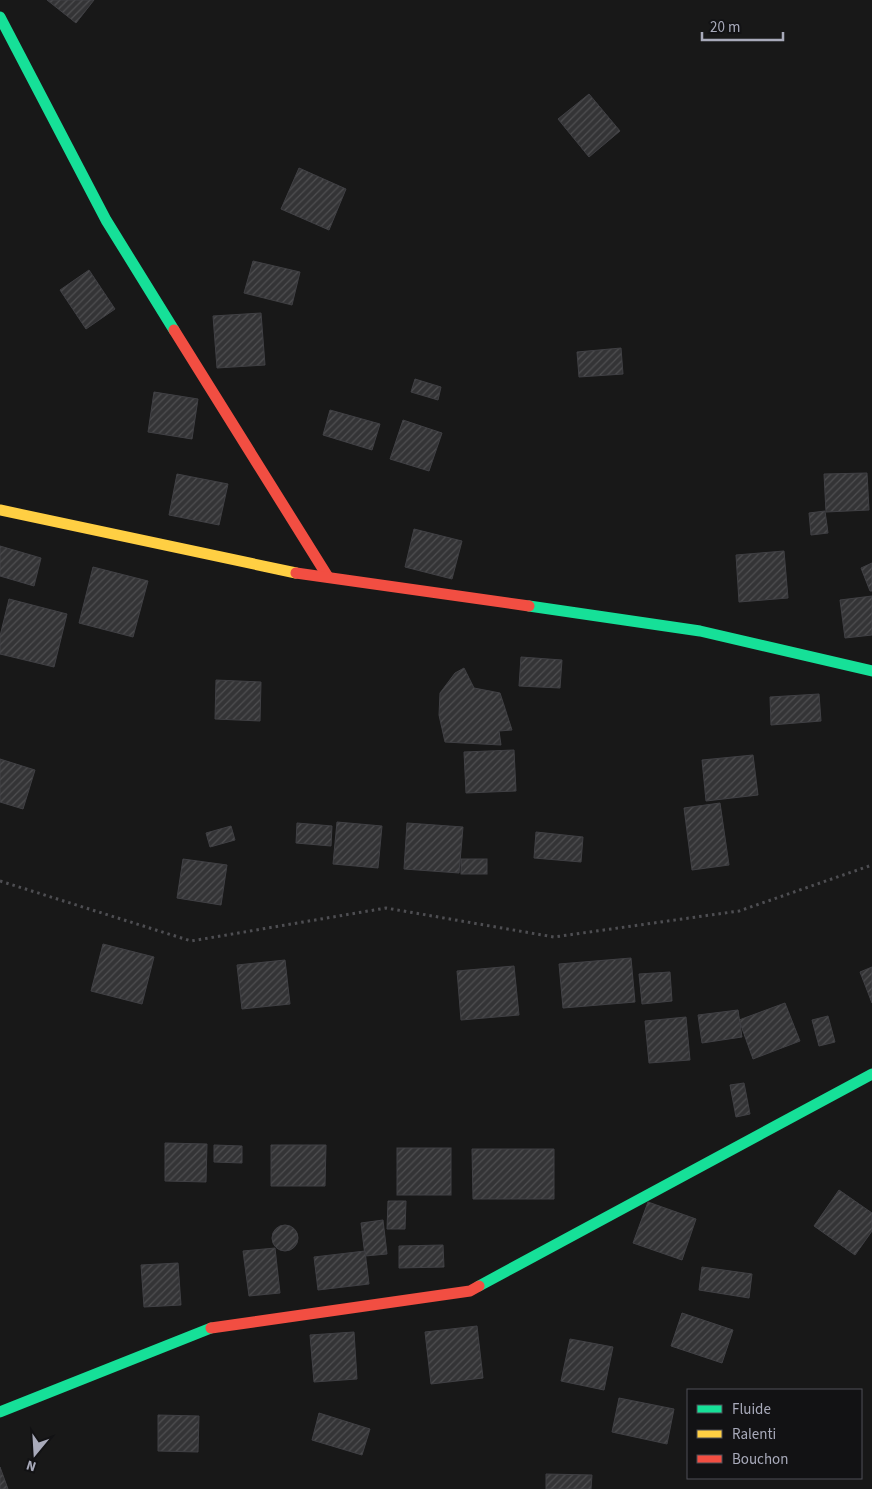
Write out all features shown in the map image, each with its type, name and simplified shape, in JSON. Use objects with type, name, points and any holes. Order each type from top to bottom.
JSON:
[{"type":"street","points":[[0,17],[106,220],[328,577]]},
{"type":"street","points":[[0,510],[283,571],[700,631],[872,671]]},
{"type":"street","points":[[0,1412],[207,1329],[470,1291],[872,1074]]},
{"type":"path","points":[[0,881],[191,941],[386,908],[554,937],[739,911],[872,865]]},
{"type":"building","points":[[47,0],[94,0],[76,23]]},
{"type":"building","points":[[589,94],[620,131],[589,157],[558,119]]},
{"type":"building","points":[[299,168],[346,189],[329,230],[281,209]]},
{"type":"building","points":[[253,261],[300,272],[292,305],[244,293]]},
{"type":"building","points":[[89,270],[115,309],[86,329],[60,290]]},
{"type":"building","points":[[261,313],[265,365],[217,368],[213,316]]},
{"type":"building","points":[[621,348],[623,374],[579,377],[577,352]]},
{"type":"building","points":[[415,379],[441,387],[438,400],[411,392]]},
{"type":"building","points":[[154,392],[198,399],[192,439],[148,432]]},
{"type":"building","points":[[330,410],[380,424],[372,450],[323,435]]},
{"type":"building","points":[[403,420],[442,433],[429,471],[390,459]]},
{"type":"building","points":[[867,473],[869,510],[826,512],[824,474]]},
{"type":"building","points":[[177,474],[228,484],[219,525],[169,515]]},
{"type":"building","points":[[825,511],[828,533],[811,535],[809,513]]},
{"type":"building","points":[[414,529],[462,541],[452,579],[405,567]]},
{"type":"building","points":[[0,546],[41,558],[34,586],[0,576]]},
{"type":"building","points":[[784,551],[788,598],[739,602],[736,555]]},
{"type":"building","points":[[872,563],[872,591],[870,591],[861,568]]},
{"type":"building","points":[[93,567],[148,581],[133,637],[79,623]]},
{"type":"building","points":[[872,596],[872,635],[845,638],[840,600]]},
{"type":"building","points":[[9,599],[67,614],[54,667],[0,654],[0,636]]},
{"type":"building","points":[[521,657],[562,660],[560,688],[519,686]]},
{"type":"building","points":[[464,668],[474,688],[500,693],[512,730],[499,731],[501,745],[445,742],[439,715],[440,693],[455,673]]},
{"type":"building","points":[[216,680],[261,682],[260,721],[215,719]]},
{"type":"building","points":[[819,694],[821,721],[771,725],[770,697]]},
{"type":"building","points":[[514,750],[516,791],[466,793],[464,752]]},
{"type":"building","points":[[753,755],[758,795],[706,801],[702,760]]},
{"type":"building","points":[[0,759],[35,770],[23,809],[0,802]]},
{"type":"building","points":[[720,803],[729,865],[692,870],[684,808]]},
{"type":"building","points":[[337,822],[382,826],[378,868],[333,864]]},
{"type":"building","points":[[297,823],[332,826],[331,846],[296,843]]},
{"type":"building","points":[[407,823],[463,827],[459,873],[404,869]]},
{"type":"building","points":[[231,826],[235,840],[210,847],[206,833]]},
{"type":"building","points":[[536,832],[583,837],[581,862],[534,858]]},
{"type":"building","points":[[183,859],[227,865],[221,905],[177,898]]},
{"type":"building","points":[[461,859],[487,859],[487,874],[461,874]]},
{"type":"building","points":[[103,944],[154,957],[142,1004],[91,991]]},
{"type":"building","points":[[631,958],[635,1002],[563,1008],[559,964]]},
{"type":"building","points":[[285,960],[290,1004],[242,1009],[237,965]]},
{"type":"building","points":[[514,966],[519,1015],[461,1020],[457,971]]},
{"type":"building","points":[[872,967],[872,1003],[860,972]]},
{"type":"building","points":[[670,972],[672,1001],[642,1004],[639,974]]},
{"type":"building","points":[[785,1003],[800,1041],[753,1059],[739,1020]]},
{"type":"building","points":[[738,1010],[742,1037],[702,1043],[698,1015]]},
{"type":"building","points":[[828,1016],[835,1042],[819,1046],[812,1020]]},
{"type":"building","points":[[686,1017],[690,1060],[649,1063],[645,1021]]},
{"type":"building","points":[[744,1083],[750,1114],[736,1117],[730,1085]]},
{"type":"building","points":[[165,1143],[207,1144],[206,1182],[165,1181]]},
{"type":"building","points":[[214,1145],[242,1146],[242,1163],[214,1162]]},
{"type":"building","points":[[271,1145],[326,1145],[325,1186],[271,1186]]},
{"type":"building","points":[[397,1148],[451,1148],[451,1195],[397,1195]]},
{"type":"building","points":[[472,1149],[554,1149],[554,1199],[473,1199]]},
{"type":"building","points":[[839,1190],[872,1213],[872,1231],[855,1255],[814,1226]]},
{"type":"building","points":[[388,1201],[406,1201],[405,1229],[387,1229]]},
{"type":"building","points":[[648,1202],[696,1219],[682,1260],[633,1243]]},
{"type":"building","points":[[383,1220],[387,1254],[365,1256],[361,1223]]},
{"type":"building","points":[[285,1225],[294,1229],[298,1238],[294,1247],[285,1251],[276,1247],[272,1238],[276,1229]]},
{"type":"building","points":[[443,1245],[444,1267],[399,1268],[399,1246]]},
{"type":"building","points":[[275,1248],[280,1293],[249,1296],[243,1251]]},
{"type":"building","points":[[365,1251],[369,1284],[318,1290],[314,1257]]},
{"type":"building","points":[[178,1263],[181,1305],[144,1307],[141,1265]]},
{"type":"building","points":[[702,1267],[752,1274],[749,1298],[699,1290]]},
{"type":"building","points":[[682,1313],[733,1330],[722,1363],[671,1346]]},
{"type":"building","points":[[477,1326],[483,1378],[431,1384],[425,1332]]},
{"type":"building","points":[[354,1332],[357,1379],[314,1382],[310,1335]]},
{"type":"building","points":[[570,1339],[613,1347],[604,1390],[561,1381]]},
{"type":"building","points":[[619,1398],[674,1409],[667,1444],[612,1432]]},
{"type":"building","points":[[319,1413],[370,1429],[362,1455],[312,1440]]},
{"type":"building","points":[[158,1415],[199,1416],[198,1452],[158,1451]]},
{"type":"building","points":[[0,1467],[8,1489],[0,1489]]},
{"type":"building","points":[[546,1474],[592,1475],[591,1489],[546,1489]]},
{"type":"traffic: fast","points":[[0,17],[106,220],[174,330]]},
{"type":"traffic: fast","points":[[529,606],[700,631],[872,671]]},
{"type":"traffic: fast","points":[[479,1286],[872,1074]]},
{"type":"traffic: fast","points":[[0,1412],[211,1328]]},
{"type":"traffic: slow","points":[[0,510],[296,573]]},
{"type":"traffic: jam","points":[[174,330],[328,577]]},
{"type":"traffic: jam","points":[[296,573],[529,606]]},
{"type":"traffic: jam","points":[[211,1328],[470,1291],[479,1286]]}]
